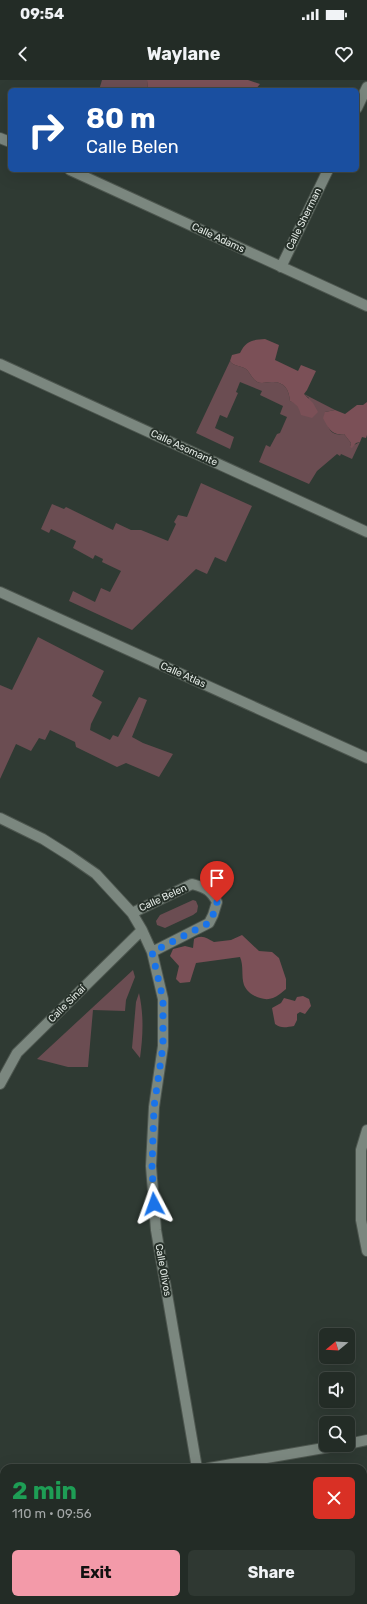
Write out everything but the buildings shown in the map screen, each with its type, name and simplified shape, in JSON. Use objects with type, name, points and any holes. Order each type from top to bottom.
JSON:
[{"type":"street","points":[[359,104],[367,87]]},
{"type":"street","name":"Calle Adams","points":[[74,172],[367,306]]},
{"type":"street","name":"Calle Sherman","points":[[281,267],[327,172]]},
{"type":"street","name":"Calle Asomante","points":[[0,364],[367,532]]},
{"type":"street","name":"Calle Atlas","points":[[0,592],[367,758]]},
{"type":"street","name":"Calle Belen","points":[[0,818],[43,839],[96,874],[132,913],[192,884],[205,888],[212,893],[217,902],[209,923],[152,952]]},
{"type":"street","name":"Calle Olivos","points":[[132,913],[152,952],[163,999],[163,1038],[154,1107],[152,1166],[156,1230],[197,1464]]},
{"type":"street","name":"Calle Sinaí","points":[[0,1084],[17,1053],[142,930]]},
{"type":"street","points":[[367,1130],[361,1150],[361,1220],[367,1251]]},
{"type":"street","points":[[355,1443],[367,1440]]},
{"type":"street","points":[[232,1464],[319,1449]]},
{"type":"shaded area","points":[[102,80],[147,80],[148,88],[100,88]]},
{"type":"shaded area","points":[[147,80],[248,80],[260,84],[257,88],[148,88]]},
{"type":"shaded area","points":[[265,339],[279,345],[275,360],[298,371],[301,365],[316,371],[304,394],[313,403],[318,412],[312,418],[301,415],[297,406],[290,401],[287,389],[282,384],[276,382],[259,383],[254,380],[246,369],[233,364],[230,361],[232,355],[240,353],[247,343],[253,340]]},
{"type":"shaded area","points":[[230,361],[233,364],[246,369],[254,380],[259,383],[276,382],[282,384],[287,389],[290,401],[295,403],[299,408],[309,398],[304,394],[335,410],[325,412],[331,432],[335,434],[344,434],[351,443],[350,447],[360,442],[352,459],[341,454],[340,456],[337,454],[317,471],[309,484],[259,462],[266,445],[270,447],[277,434],[280,433],[287,417],[280,414],[283,406],[260,395],[262,391],[240,382],[236,392],[238,393],[227,418],[220,415],[215,428],[234,437],[230,449],[196,433]]},
{"type":"shaded area","points":[[367,402],[367,435],[366,438],[362,437],[360,442],[356,443],[352,448],[350,447],[351,443],[344,434],[336,434],[333,432],[323,418],[325,412],[335,410],[345,414],[357,405],[363,405]]},
{"type":"shaded area","points":[[201,483],[252,506],[226,562],[215,557],[207,574],[196,569],[132,630],[69,601],[73,591],[95,602],[101,588],[110,592],[121,571],[102,562],[103,559],[95,555],[93,559],[73,548],[76,541],[51,529],[49,533],[41,529],[52,504],[64,509],[66,507],[113,530],[116,523],[131,530],[141,530],[168,541],[176,524],[174,522],[178,515],[187,517]]},
{"type":"shaded area","points":[[38,637],[104,671],[92,696],[102,702],[91,724],[90,730],[110,740],[113,735],[118,737],[139,697],[147,700],[132,737],[143,743],[173,754],[159,777],[126,763],[117,767],[76,747],[75,742],[50,730],[45,740],[39,738],[31,751],[16,744],[0,779],[0,685],[12,690]]},
{"type":"shaded area","points":[[193,900],[196,901],[198,906],[197,912],[193,915],[165,928],[157,925],[156,921],[160,915]]},
{"type":"shaded area","points":[[242,935],[259,951],[272,952],[279,958],[286,979],[286,989],[278,995],[273,998],[265,999],[252,995],[246,989],[243,982],[240,957],[196,963],[190,982],[180,983],[176,979],[179,966],[170,956],[173,949],[185,946],[193,948],[194,939],[200,937],[204,937],[214,942],[231,940]]},
{"type":"shaded area","points":[[133,970],[135,977],[126,1000],[125,1011],[93,1010],[88,1067],[68,1067],[37,1059]]},
{"type":"shaded area","points":[[139,993],[142,1009],[142,1042],[140,1058],[132,1048],[136,1002]]},
{"type":"shaded area","points":[[303,996],[309,999],[311,1006],[305,1014],[300,1012],[297,1014],[297,1020],[294,1026],[277,1026],[275,1024],[272,1008],[281,1003],[284,998],[295,1001],[297,997]]},
{"type":"route","points":[[154,1204],[152,1166],[154,1107],[163,1046],[163,999],[152,952],[209,923],[217,902]]}]
